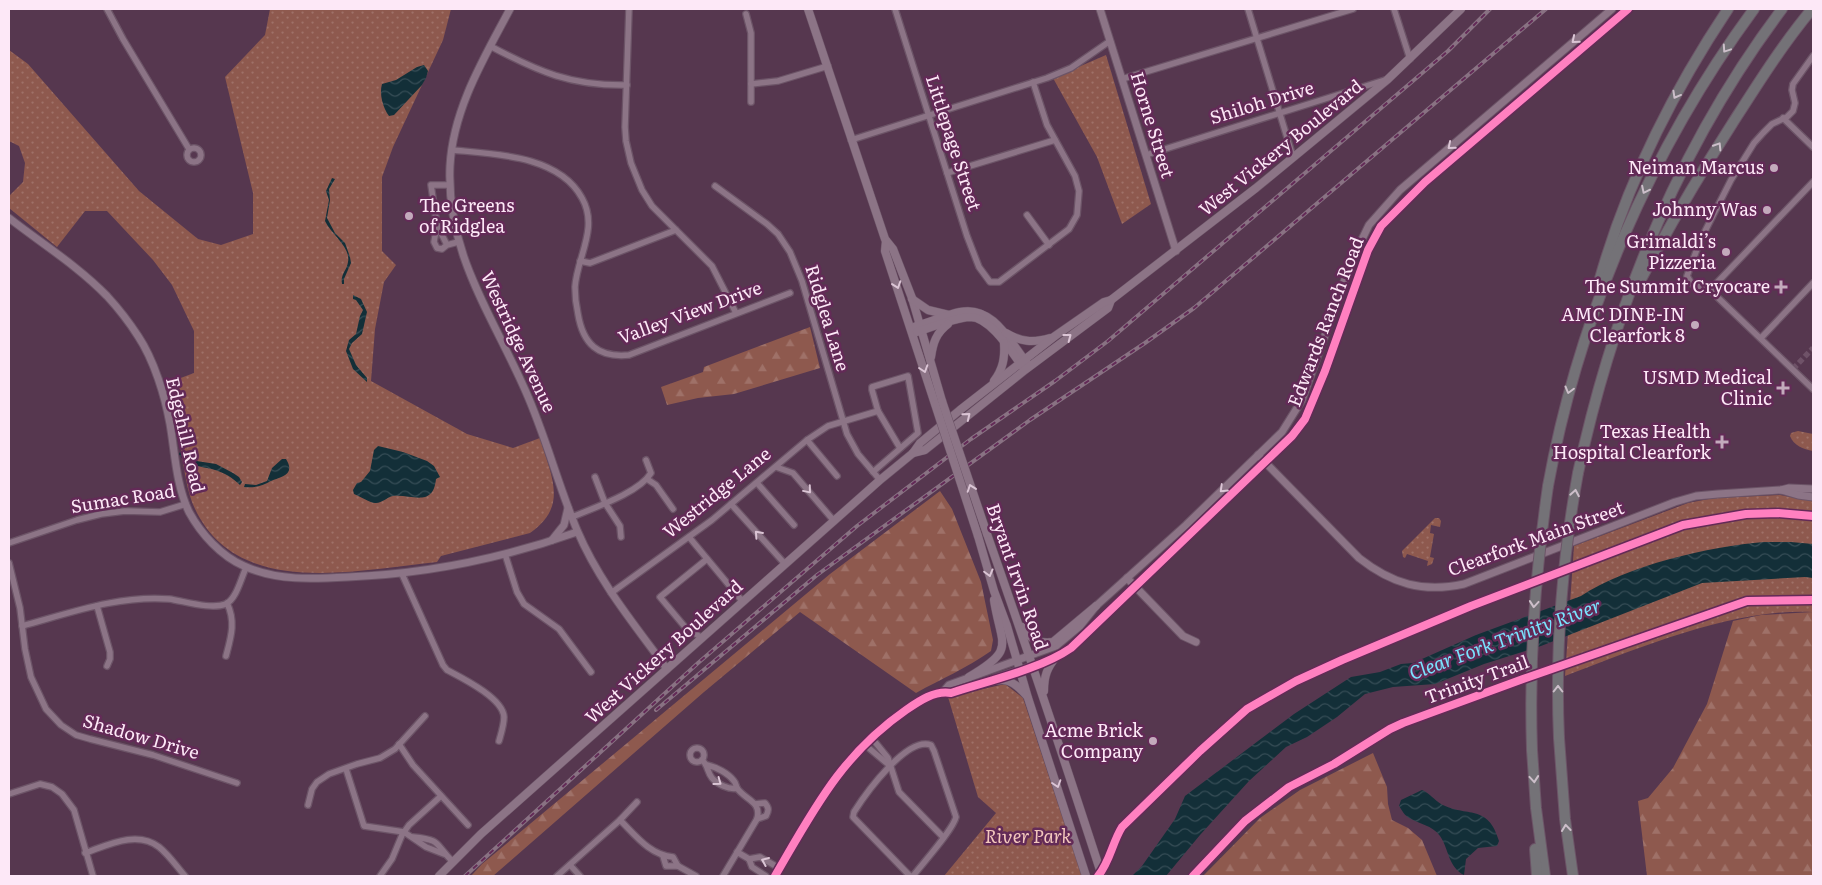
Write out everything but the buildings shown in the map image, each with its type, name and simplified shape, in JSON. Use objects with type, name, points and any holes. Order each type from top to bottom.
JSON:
[{"type":"highway","points":[[1545,876],[1536,808],[1532,750],[1530,696],[1531,638],[1536,573],[1548,486],[1561,420],[1605,260],[1645,157],[1686,77],[1728,9]]},
{"type":"highway","points":[[1575,369],[1609,274],[1650,180],[1699,92],[1754,9]]},
{"type":"highway","points":[[1573,876],[1559,738],[1558,674],[1561,602],[1568,538],[1578,473],[1592,413],[1617,326],[1654,230],[1694,147],[1728,86],[1782,9]]},
{"type":"highway","points":[[1617,326],[1685,199],[1768,68],[1812,9]]},
{"type":"highway","points":[[1536,808],[1535,850],[1537,876]]},
{"type":"main road","points":[[808,9],[886,241],[893,249],[912,298],[930,359],[939,403]]},
{"type":"main road","name":"West Vickery Boulevard","points":[[913,453],[925,450],[1055,336],[1104,302],[1111,300],[1256,188],[1387,80],[1461,9]]},
{"type":"main road","points":[[886,241],[885,251],[939,403]]},
{"type":"main road","points":[[912,298],[928,310],[952,318],[970,317],[980,320],[990,326],[1024,365]]},
{"type":"main road","name":"West Vickery Boulevard","points":[[438,876],[481,834],[880,480],[913,453],[920,443],[973,400],[1108,308],[1111,300]]},
{"type":"main road","points":[[912,331],[970,311],[978,312],[994,322],[1002,330],[1024,365]]},
{"type":"main road","points":[[930,359],[937,334],[952,318]]},
{"type":"main road","points":[[1002,330],[1018,340],[1029,342],[1055,336]]},
{"type":"main road","points":[[973,400],[991,384],[1002,368],[1004,343]]},
{"type":"main road","name":"Bryant Irvin Road","points":[[939,403],[982,535],[1018,621],[1028,657],[1044,696],[1102,876]]},
{"type":"main road","name":"Bryant Irvin Road","points":[[982,535],[994,591],[1086,876]]},
{"type":"main road","points":[[969,677],[992,662],[1002,647],[1003,638],[994,602],[994,591]]},
{"type":"main road","points":[[1018,621],[1032,639],[1046,643],[1052,642],[1096,606]]},
{"type":"main road","points":[[1044,696],[1044,680],[1047,668],[1056,657]]},
{"type":"main road","points":[[974,685],[1004,679],[1010,680],[1017,684],[1028,698]]},
{"type":"street","points":[[107,9],[189,149]]},
{"type":"street","name":"Westridge Avenue","points":[[510,9],[469,90],[452,150],[450,185],[458,242],[478,293],[530,402],[578,532],[611,594],[667,669]]},
{"type":"street","points":[[629,9],[628,85],[625,127],[626,141],[635,175],[652,206],[712,266],[736,313]]},
{"type":"street","name":"Littlepage Street","points":[[895,9],[979,267],[990,282],[999,282],[1049,245]]},
{"type":"street","name":"Horne Street","points":[[1100,9],[1176,251]]},
{"type":"street","points":[[1248,9],[1278,113],[1293,157]]},
{"type":"street","points":[[1122,79],[1353,9]]},
{"type":"street","points":[[1394,9],[1410,59]]},
{"type":"street","name":"Edwards Ranch Road","points":[[943,692],[949,685],[1056,646],[1080,626],[1096,606],[1282,432],[1302,400],[1351,262],[1368,225],[1400,190],[1612,9]]},
{"type":"street","name":"Edwards Ranch Road","points":[[943,692],[951,693],[1032,667],[1056,657],[1071,648],[1292,436],[1305,419],[1357,286],[1368,250],[1381,226],[1425,182],[1628,9]]},
{"type":"street","points":[[746,14],[751,34],[752,102]]},
{"type":"street","points":[[851,140],[1071,68],[1110,41]]},
{"type":"street","points":[[490,46],[530,67],[570,80],[603,86],[628,85]]},
{"type":"street","points":[[1813,56],[1793,84],[1792,90],[1795,106],[1790,115],[1772,124],[1754,143],[1730,180],[1712,214],[1687,274],[1692,284],[1710,290],[1813,389]]},
{"type":"street","points":[[751,84],[778,81],[828,66]]},
{"type":"street","name":"Shiloh Drive","points":[[1146,155],[1387,80]]},
{"type":"street","points":[[1027,215],[1049,245],[1074,223],[1079,204],[1075,176],[1047,125],[1033,82]]},
{"type":"street","points":[[1783,118],[1813,147]]},
{"type":"street","points":[[947,173],[1055,140]]},
{"type":"street","points":[[452,150],[520,158],[550,170],[572,186],[582,198],[589,226],[580,262],[590,263],[676,230]]},
{"type":"street","points":[[1710,290],[1813,182]]},
{"type":"street","points":[[450,185],[431,185],[438,236],[434,242],[438,248],[442,249],[447,245],[458,242]]},
{"type":"street","name":"Ridglea Lane","points":[[715,186],[767,224],[778,234],[790,252],[802,281],[847,434],[858,454],[880,480]]},
{"type":"street","points":[[1400,190],[1408,199]]},
{"type":"street","name":"Edgehill Road","points":[[9,218],[84,275],[107,296],[139,337],[165,401],[177,472],[186,504],[209,540],[225,555],[246,568],[294,579],[402,574],[505,554],[578,532]]},
{"type":"street","points":[[438,236],[447,245]]},
{"type":"street","name":"Valley View Drive","points":[[580,262],[575,287],[580,325],[585,339],[601,352],[617,357],[629,356],[790,293]]},
{"type":"street","points":[[1761,338],[1813,283]]},
{"type":"street","points":[[873,472],[918,434],[908,376],[872,386],[878,410],[900,448]]},
{"type":"street","points":[[1310,378],[1321,381]]},
{"type":"street","name":"Westridge Lane","points":[[611,594],[731,504],[806,440],[828,426],[878,410]]},
{"type":"street","points":[[806,440],[838,476]]},
{"type":"street","name":"Clearfork Main Street","points":[[1258,455],[1359,558],[1375,570],[1394,580],[1416,587],[1432,588],[1446,588],[1477,580],[1675,502],[1696,496],[1789,488],[1813,489]]},
{"type":"street","points":[[572,517],[626,493],[647,479],[651,473],[646,460]]},
{"type":"street","points":[[776,466],[793,473],[834,521]]},
{"type":"street","points":[[596,478],[605,502],[620,526],[621,537]]},
{"type":"street","points":[[647,479],[656,485],[673,509]]},
{"type":"street","points":[[757,483],[794,525]]},
{"type":"street","name":"Clearfork Main Street","points":[[1781,490],[1813,497]]},
{"type":"street","name":"Sumac Road","points":[[9,543],[101,514],[160,512],[186,504]]},
{"type":"street","points":[[731,504],[785,564]]},
{"type":"street","points":[[551,541],[564,525],[568,508]]},
{"type":"street","points":[[1176,549],[1189,528],[1190,520]]},
{"type":"street","points":[[689,536],[743,602]]},
{"type":"street","points":[[505,554],[516,592],[524,604],[559,629],[591,672]]},
{"type":"street","points":[[702,638],[685,628],[660,597],[707,559]]},
{"type":"street","name":"Shadow Drive","points":[[9,563],[31,676],[46,709],[61,725],[76,735],[153,755],[237,783]]},
{"type":"street","points":[[22,626],[118,601],[154,598],[211,606],[227,603],[234,596],[246,568]]},
{"type":"street","points":[[402,574],[443,665],[447,670],[485,693],[499,706],[504,719],[499,741]]},
{"type":"street","points":[[1127,578],[1183,636],[1196,642]]},
{"type":"street","points":[[226,656],[233,622],[227,603]]},
{"type":"street","points":[[97,606],[110,652],[107,666]]},
{"type":"street","points":[[775,876],[818,802],[847,762],[871,737],[913,706],[935,694],[943,692]]},
{"type":"street","points":[[308,804],[312,789],[317,782],[329,774],[380,758],[399,744],[425,716]]},
{"type":"street","points":[[871,737],[888,758],[898,792],[943,837]]},
{"type":"street","points":[[925,743],[931,745],[956,817],[943,837],[911,876],[853,817],[858,804],[889,765],[918,744],[925,743]]},
{"type":"street","points":[[399,744],[413,765],[468,826]]},
{"type":"street","points":[[864,744],[889,765]]},
{"type":"street","points":[[723,876],[757,819],[758,808],[737,788],[735,782],[714,766],[705,762],[713,779],[731,789],[737,788]]},
{"type":"street","points":[[346,769],[364,826],[404,832],[426,847],[444,854],[452,862]]},
{"type":"street","points":[[9,794],[40,784],[58,790],[74,810],[93,876]]},
{"type":"street","points":[[380,876],[392,859],[409,825],[441,796]]},
{"type":"street","points":[[557,876],[620,820],[637,802]]},
{"type":"street","points":[[755,804],[765,802],[768,806],[766,816],[757,819]]},
{"type":"street","points":[[620,820],[649,849],[663,856],[673,857],[678,866]]},
{"type":"street","points":[[85,853],[120,841],[144,840],[161,848],[185,876]]},
{"type":"street","points":[[737,852],[749,859],[752,867],[766,876]]},
{"type":"street","points":[[663,856],[666,866],[678,866],[696,876]]},
{"type":"street","points":[[749,859],[760,857],[779,868]]},
{"type":"street","points":[[570,865],[580,876]]},
{"type":"green space","points":[[270,9],[451,9],[443,40],[393,147],[382,177],[382,251],[396,265],[384,282],[375,329],[371,381],[467,434],[513,448],[540,438],[552,478],[553,501],[550,512],[542,523],[530,533],[441,556],[437,562],[334,573],[299,572],[265,567],[236,554],[211,533],[192,502],[188,489],[170,382],[194,373],[194,331],[172,285],[153,260],[107,211],[85,211],[57,247],[9,208],[9,196],[23,182],[25,163],[19,146],[9,141],[9,50],[28,64],[139,191],[198,239],[221,245],[253,234],[253,193],[225,77],[265,35]]},
{"type":"green space","points":[[1106,55],[1151,204],[1122,224],[1097,157],[1053,78]]},
{"type":"green space","points":[[810,327],[820,368],[734,394],[698,398],[667,405],[661,387],[703,372],[704,367]]},
{"type":"green space","points":[[1798,431],[1813,434],[1813,451],[1799,447],[1794,442],[1790,436],[1791,433]]},
{"type":"green space","points":[[940,491],[952,509],[981,582],[993,640],[991,651],[916,693],[800,612],[704,692],[493,876],[471,876],[482,864],[830,574]]},
{"type":"green space","points":[[1780,495],[1813,499],[1813,612],[1782,612],[1719,623],[1655,642],[1565,676],[1574,546],[1688,503],[1714,498]]},
{"type":"green space","points":[[1435,518],[1439,518],[1441,521],[1440,527],[1431,525],[1430,533],[1434,534],[1430,557],[1434,558],[1432,564],[1427,566],[1428,561],[1407,554],[1405,558],[1403,557],[1402,551]]},
{"type":"green space","points":[[1813,612],[1813,876],[1647,876],[1638,801],[1648,798],[1673,768],[1707,704],[1733,621],[1761,615]]},
{"type":"green space","name":"River Park","points":[[1005,684],[1023,698],[1082,876],[944,876],[996,813],[978,797],[948,697]]},
{"type":"green space","points":[[1373,753],[1387,787],[1388,804],[1392,820],[1408,828],[1422,840],[1437,876],[1203,876],[1260,818],[1300,790]]},
{"type":"water","points":[[424,65],[428,71],[422,85],[394,115],[389,116],[382,101],[382,84],[396,80],[417,67]]},
{"type":"water","points":[[332,178],[335,179],[329,189],[330,200],[327,218],[335,233],[345,243],[350,257],[351,263],[344,279],[344,284],[342,284],[342,281],[348,262],[347,251],[325,221],[329,200],[326,191]]},
{"type":"water","points":[[353,295],[361,299],[367,312],[362,334],[352,343],[349,349],[356,365],[367,378],[367,382],[353,369],[346,351],[349,340],[356,334],[363,310],[356,300],[353,299]]},
{"type":"water","points":[[378,446],[403,452],[427,461],[434,466],[440,477],[436,479],[431,494],[420,498],[393,496],[373,503],[354,494],[353,490],[357,483],[361,482],[370,471],[374,450]]},
{"type":"water","points":[[180,452],[190,460],[216,464],[239,477],[242,482],[240,485],[232,478],[215,470],[190,464],[182,458],[179,454]]},
{"type":"water","points":[[282,459],[286,459],[289,464],[286,474],[261,485],[244,487],[245,484],[256,485],[267,481],[272,468]]},
{"type":"water","name":"Clear Fork Trinity River","points":[[1764,542],[1813,544],[1813,578],[1702,583],[1541,646],[1484,664],[1435,684],[1393,687],[1365,694],[1337,717],[1307,737],[1286,747],[1249,781],[1166,876],[1132,876],[1142,866],[1175,819],[1185,796],[1294,714],[1351,677],[1380,672],[1401,664],[1413,663],[1476,635],[1581,596],[1621,575],[1644,567],[1694,553]]},
{"type":"water","points":[[1422,790],[1441,804],[1483,816],[1494,829],[1499,841],[1497,846],[1478,848],[1466,859],[1464,875],[1452,863],[1437,832],[1407,817],[1399,806],[1401,800]]},
{"type":"tunnel","points":[[1793,369],[1813,348]]},
{"type":"railway","points":[[465,876],[698,663],[857,526],[971,439],[1055,381],[1108,341],[1448,51],[1490,9]]},
{"type":"railway","points":[[656,710],[817,575],[1030,420],[1194,308],[1546,9]]},
{"type":"cycle path","points":[[775,876],[830,786],[863,746],[883,727],[927,697],[939,693],[951,693],[1013,674],[1045,662],[1071,648],[1292,436],[1305,419],[1325,371],[1368,250],[1381,226],[1425,182],[1628,9]]},
{"type":"cycle path","points":[[1098,876],[1122,827],[1200,751],[1247,709],[1296,681],[1471,606],[1683,525],[1746,514],[1778,513],[1813,516]]},
{"type":"cycle path","name":"Trinity Trail","points":[[1193,876],[1245,821],[1289,787],[1334,764],[1403,723],[1747,601],[1813,600]]},
{"type":"place","name":"Neiman Marcus","points":[[1774,168]]},
{"type":"place","name":"Johnny Was","points":[[1767,210]]},
{"type":"place","name":"The Greens of Ridglea","points":[[409,216]]},
{"type":"place","name":"Grimaldi’s Pizzeria","points":[[1726,252]]},
{"type":"place","name":"The Summit Cryocare","points":[[1781,287]]},
{"type":"place","name":"AMC DINE-IN Clearfork 8","points":[[1695,325]]},
{"type":"place","name":"USMD Medical Clinic","points":[[1783,388]]},
{"type":"place","name":"Texas Health Hospital Clearfork","points":[[1722,442]]},
{"type":"place","name":"Acme Brick Company","points":[[1153,741]]}]
